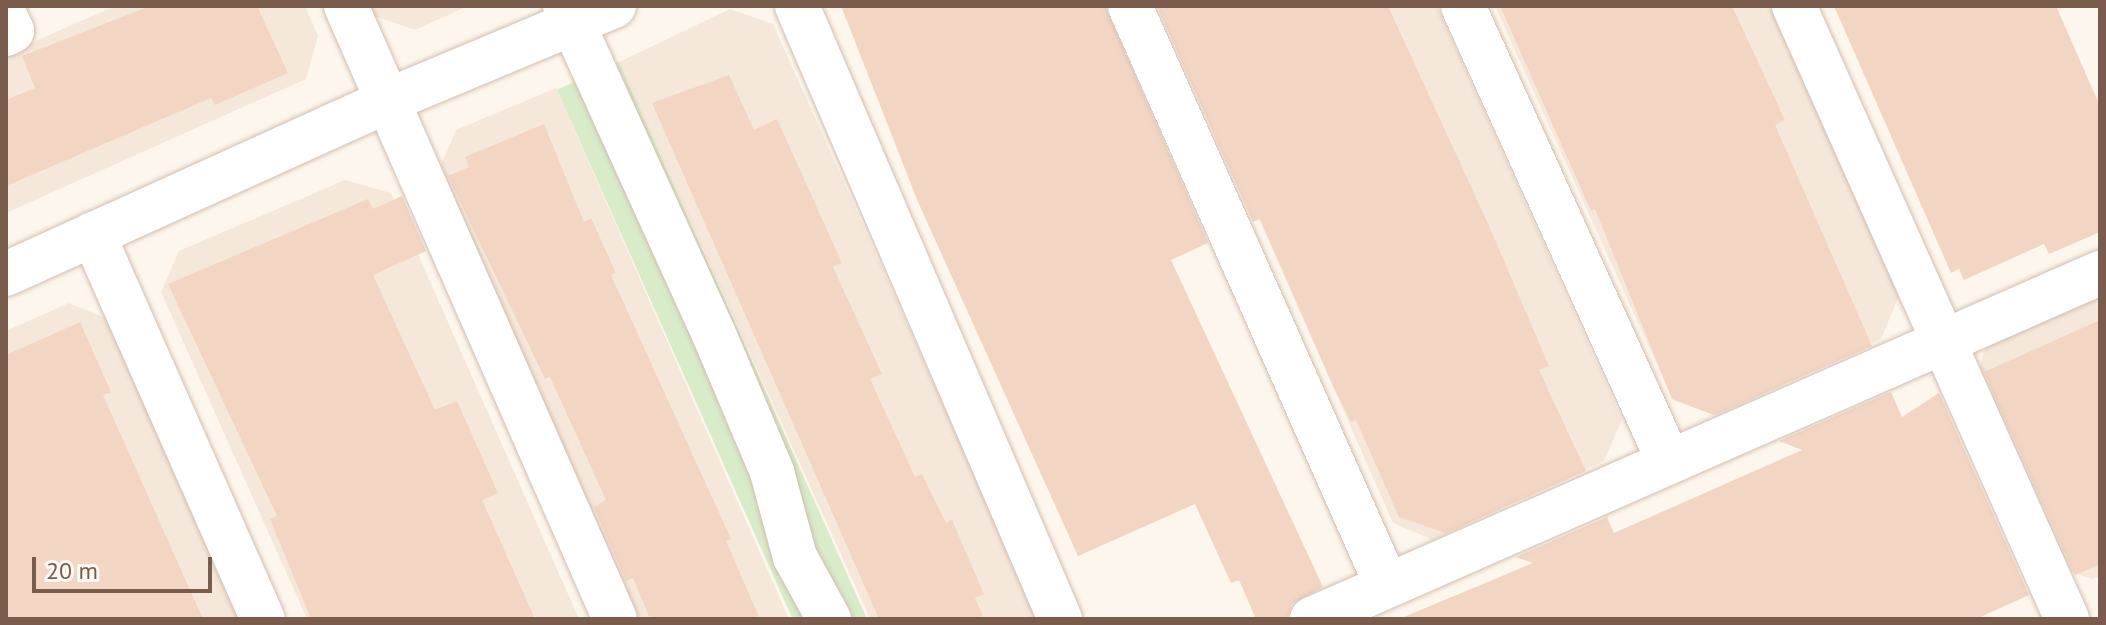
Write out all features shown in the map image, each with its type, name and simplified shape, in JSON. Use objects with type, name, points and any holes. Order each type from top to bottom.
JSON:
[{"type":"street","points":[[346,6],[615,619]]},
{"type":"street","points":[[6,274],[569,15],[614,6]]},
{"type":"street","points":[[797,6],[1060,619]]},
{"type":"street","points":[[1130,6],[1387,586]]},
{"type":"street","points":[[1463,6],[1669,462]]},
{"type":"street","points":[[1794,6],[2069,619],[2100,606]]},
{"type":"street","points":[[569,15],[713,332],[772,472],[795,557],[829,619]]},
{"type":"street","points":[[6,18],[12,31],[6,34]]},
{"type":"street","points":[[93,234],[263,619]]},
{"type":"street","points":[[1312,619],[2100,273]]},
{"type":"shaded area","points":[[115,6],[305,6],[318,36],[306,79],[6,213],[6,54]]},
{"type":"shaded area","points":[[366,6],[468,6],[415,30],[369,14]]},
{"type":"shaded area","points":[[1165,6],[1437,6],[1622,420],[1604,461],[1433,540],[1393,523]]},
{"type":"shaded area","points":[[1495,6],[1771,6],[1899,296],[1881,339],[1717,416],[1673,400]]},
{"type":"shaded area","points":[[730,9],[773,24],[1039,619],[870,619],[619,62]]},
{"type":"shaded area","points":[[556,88],[789,619],[639,619],[438,172],[456,130]]},
{"type":"shaded area","points":[[345,180],[391,193],[579,619],[307,619],[161,292],[179,251]]},
{"type":"shaded area","points":[[2100,297],[2100,576],[2092,579],[2069,571],[1978,373],[1986,345]]},
{"type":"shaded area","points":[[69,303],[111,320],[245,619],[6,619],[6,331]]},
{"type":"green space","points":[[619,62],[867,619],[793,619],[557,90]]},
{"type":"building","points":[[150,6],[257,6],[288,73],[215,105],[211,98],[6,186],[6,100],[35,88],[22,56]]},
{"type":"building","points":[[841,6],[1105,6],[1208,243],[1171,260],[1323,587],[1292,604],[1287,619],[1256,619],[1239,580],[1231,583],[1195,504],[1078,556],[918,202]]},
{"type":"building","points":[[1157,6],[1388,6],[1490,228],[1549,366],[1539,370],[1586,471],[1446,533],[1399,517],[1356,420],[1351,422],[1335,390],[1260,219],[1253,222]]},
{"type":"building","points":[[1500,6],[1732,6],[1785,120],[1775,125],[1872,346],[1714,415],[1672,399],[1595,209],[1591,211]]},
{"type":"building","points":[[1834,6],[2056,6],[2100,106],[2100,232],[2049,254],[2044,244],[1964,280],[1959,269],[1951,273]]},
{"type":"building","points":[[729,75],[754,130],[777,119],[842,263],[833,267],[882,374],[870,379],[915,477],[922,474],[946,523],[952,520],[984,594],[975,598],[984,619],[879,619],[652,103]]},
{"type":"building","points":[[544,124],[584,222],[591,218],[616,273],[611,275],[731,539],[726,541],[760,619],[650,619],[633,578],[626,581],[594,507],[606,500],[550,377],[545,379],[448,176],[469,167],[465,157]]},
{"type":"building","points":[[402,196],[426,251],[373,275],[435,410],[457,401],[498,493],[482,500],[535,619],[311,619],[270,519],[277,516],[168,284],[368,199],[373,209]]},
{"type":"building","points":[[2100,320],[2100,564],[2075,575],[1984,372]]},
{"type":"building","points":[[80,322],[111,392],[103,395],[203,619],[6,619],[6,355]]},
{"type":"building","points":[[1891,392],[1902,417],[1939,393],[2029,595],[1976,619],[1399,619],[1533,563],[1516,557],[1607,517],[1614,533],[1802,450],[1779,441]]}]
